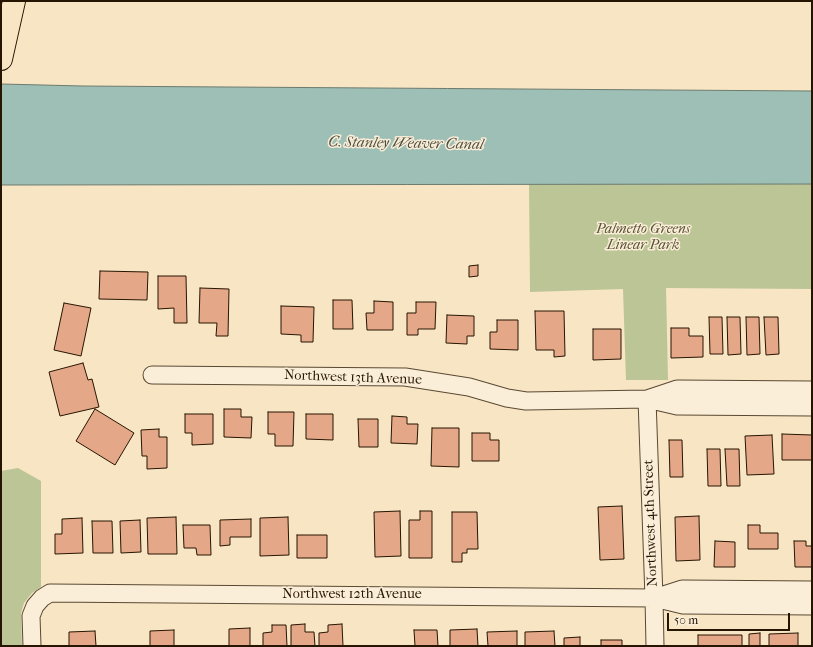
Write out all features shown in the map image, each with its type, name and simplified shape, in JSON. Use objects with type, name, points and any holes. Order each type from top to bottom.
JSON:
[{"type":"highway","points":[[1,59],[14,1]]},
{"type":"street","name":"Northwest 13th Avenue","points":[[152,375],[405,377],[469,387],[507,398],[526,401],[647,399],[677,406],[785,398],[812,390]]},
{"type":"street","name":"Northwest 13th Avenue","points":[[785,398],[812,407]]},
{"type":"street","name":"Northwest 4th Street","points":[[647,399],[655,646]]},
{"type":"street","name":"Northwest 12th Avenue","points":[[32,646],[32,616],[35,606],[42,598],[50,593],[654,598],[682,589],[771,597],[812,606]]},
{"type":"street","name":"Northwest 12th Avenue","points":[[771,597],[812,590]]},
{"type":"green space","name":"Palmetto Greens Linear Park","points":[[529,184],[812,184],[812,289],[666,288],[668,380],[626,380],[623,289],[530,292]]},
{"type":"green space","points":[[18,468],[41,481],[41,587],[32,593],[24,603],[21,613],[22,646],[1,646],[1,471]]},
{"type":"water","name":"C. Stanley Weaver Canal","points":[[1,84],[83,86],[812,91],[812,184],[1,185]]},
{"type":"building","points":[[478,265],[478,276],[469,277],[469,266]]},
{"type":"building","points":[[100,271],[148,272],[147,300],[99,299]]},
{"type":"building","points":[[158,276],[186,276],[187,323],[174,323],[174,308],[158,309]]},
{"type":"building","points":[[200,288],[229,289],[228,336],[216,336],[217,323],[199,323]]},
{"type":"building","points":[[333,300],[352,300],[353,329],[333,329]]},
{"type":"building","points":[[374,301],[393,302],[393,330],[367,330],[366,313],[374,313]]},
{"type":"building","points":[[416,302],[436,302],[435,329],[418,329],[418,335],[407,335],[407,313],[416,313]]},
{"type":"building","points":[[64,303],[91,308],[81,356],[54,350]]},
{"type":"building","points":[[281,306],[314,307],[313,342],[301,342],[301,335],[281,334]]},
{"type":"building","points":[[535,311],[564,311],[565,356],[554,357],[554,350],[536,350]]},
{"type":"building","points":[[447,315],[474,316],[474,336],[467,336],[467,344],[446,343]]},
{"type":"building","points":[[709,317],[722,317],[723,354],[710,354]]},
{"type":"building","points":[[727,317],[740,317],[741,354],[728,355]]},
{"type":"building","points":[[746,317],[759,317],[760,354],[747,355]]},
{"type":"building","points":[[764,317],[778,317],[779,354],[766,355]]},
{"type":"building","points":[[497,320],[518,320],[518,350],[490,349],[490,332],[497,332]]},
{"type":"building","points":[[671,328],[689,328],[689,336],[703,336],[703,357],[671,358]]},
{"type":"building","points":[[593,329],[621,329],[621,359],[593,360]]},
{"type":"building","points":[[83,363],[88,380],[92,379],[99,407],[60,416],[49,372]]},
{"type":"building","points":[[95,409],[134,433],[115,465],[76,441]]},
{"type":"building","points":[[224,409],[241,409],[241,417],[252,417],[251,438],[224,437]]},
{"type":"building","points":[[268,412],[294,412],[293,446],[275,446],[275,434],[268,434]]},
{"type":"building","points":[[185,414],[213,414],[213,444],[192,445],[192,433],[185,433]]},
{"type":"building","points":[[306,414],[333,414],[333,440],[306,439]]},
{"type":"building","points":[[392,416],[407,417],[407,424],[418,424],[417,444],[391,443]]},
{"type":"building","points":[[358,419],[378,419],[378,447],[359,447]]},
{"type":"building","points":[[432,428],[459,428],[459,467],[431,466]]},
{"type":"building","points":[[159,429],[159,437],[167,437],[167,468],[147,469],[147,456],[142,456],[141,430]]},
{"type":"building","points":[[472,433],[490,433],[490,440],[499,440],[499,461],[472,461]]},
{"type":"building","points":[[782,434],[812,435],[812,460],[782,460]]},
{"type":"building","points":[[772,435],[774,474],[747,475],[745,436]]},
{"type":"building","points":[[669,440],[682,440],[683,477],[670,477]]},
{"type":"building","points":[[707,449],[720,449],[721,486],[708,486]]},
{"type":"building","points":[[725,449],[739,449],[740,486],[727,486]]},
{"type":"building","points":[[622,506],[624,559],[600,560],[598,507]]},
{"type":"building","points":[[400,511],[401,556],[375,557],[374,512]]},
{"type":"building","points":[[420,511],[432,511],[432,558],[409,558],[409,520],[420,520]]},
{"type":"building","points":[[452,512],[477,512],[478,549],[467,549],[467,553],[462,553],[462,562],[452,562]]},
{"type":"building","points":[[699,516],[700,560],[676,561],[675,517]]},
{"type":"building","points":[[176,517],[177,554],[148,554],[147,518]]},
{"type":"building","points":[[288,517],[289,555],[260,556],[260,518]]},
{"type":"building","points":[[82,518],[83,553],[55,554],[55,534],[62,534],[62,519]]},
{"type":"building","points":[[251,519],[251,537],[230,537],[230,545],[220,546],[220,520]]},
{"type":"building","points":[[140,520],[141,552],[121,553],[120,521]]},
{"type":"building","points":[[92,521],[112,521],[113,553],[93,553]]},
{"type":"building","points":[[183,525],[210,525],[211,555],[197,555],[196,548],[184,548]]},
{"type":"building","points":[[748,525],[760,525],[760,533],[778,533],[778,549],[748,549]]},
{"type":"building","points":[[297,535],[327,535],[327,558],[297,558]]},
{"type":"building","points":[[715,541],[735,542],[735,567],[714,567]]},
{"type":"building","points":[[794,541],[806,541],[806,546],[812,546],[812,567],[795,567]]},
{"type":"building","points":[[305,624],[305,632],[314,632],[315,646],[291,646],[291,625]]},
{"type":"building","points":[[342,624],[343,646],[319,646],[319,633],[328,632],[328,625]]},
{"type":"building","points":[[272,625],[286,625],[287,646],[263,646],[263,633],[272,632]]},
{"type":"building","points":[[250,628],[250,646],[229,646],[229,629]]},
{"type":"building","points":[[477,629],[478,646],[450,646],[450,630]]},
{"type":"building","points":[[174,630],[174,646],[150,646],[150,631]]},
{"type":"building","points":[[414,630],[437,630],[438,646],[415,646]]},
{"type":"building","points":[[95,631],[96,646],[69,646],[69,632]]},
{"type":"building","points":[[517,631],[517,646],[488,646],[487,632]]},
{"type":"building","points":[[554,631],[555,646],[525,646],[525,632]]},
{"type":"building","points":[[760,633],[760,646],[749,646],[749,634]]},
{"type":"building","points":[[798,633],[798,646],[769,646],[769,634]]},
{"type":"building","points":[[698,635],[742,635],[742,646],[698,646]]},
{"type":"building","points":[[580,637],[580,646],[564,646],[564,638]]},
{"type":"building","points":[[601,640],[622,640],[622,646],[601,646]]}]
